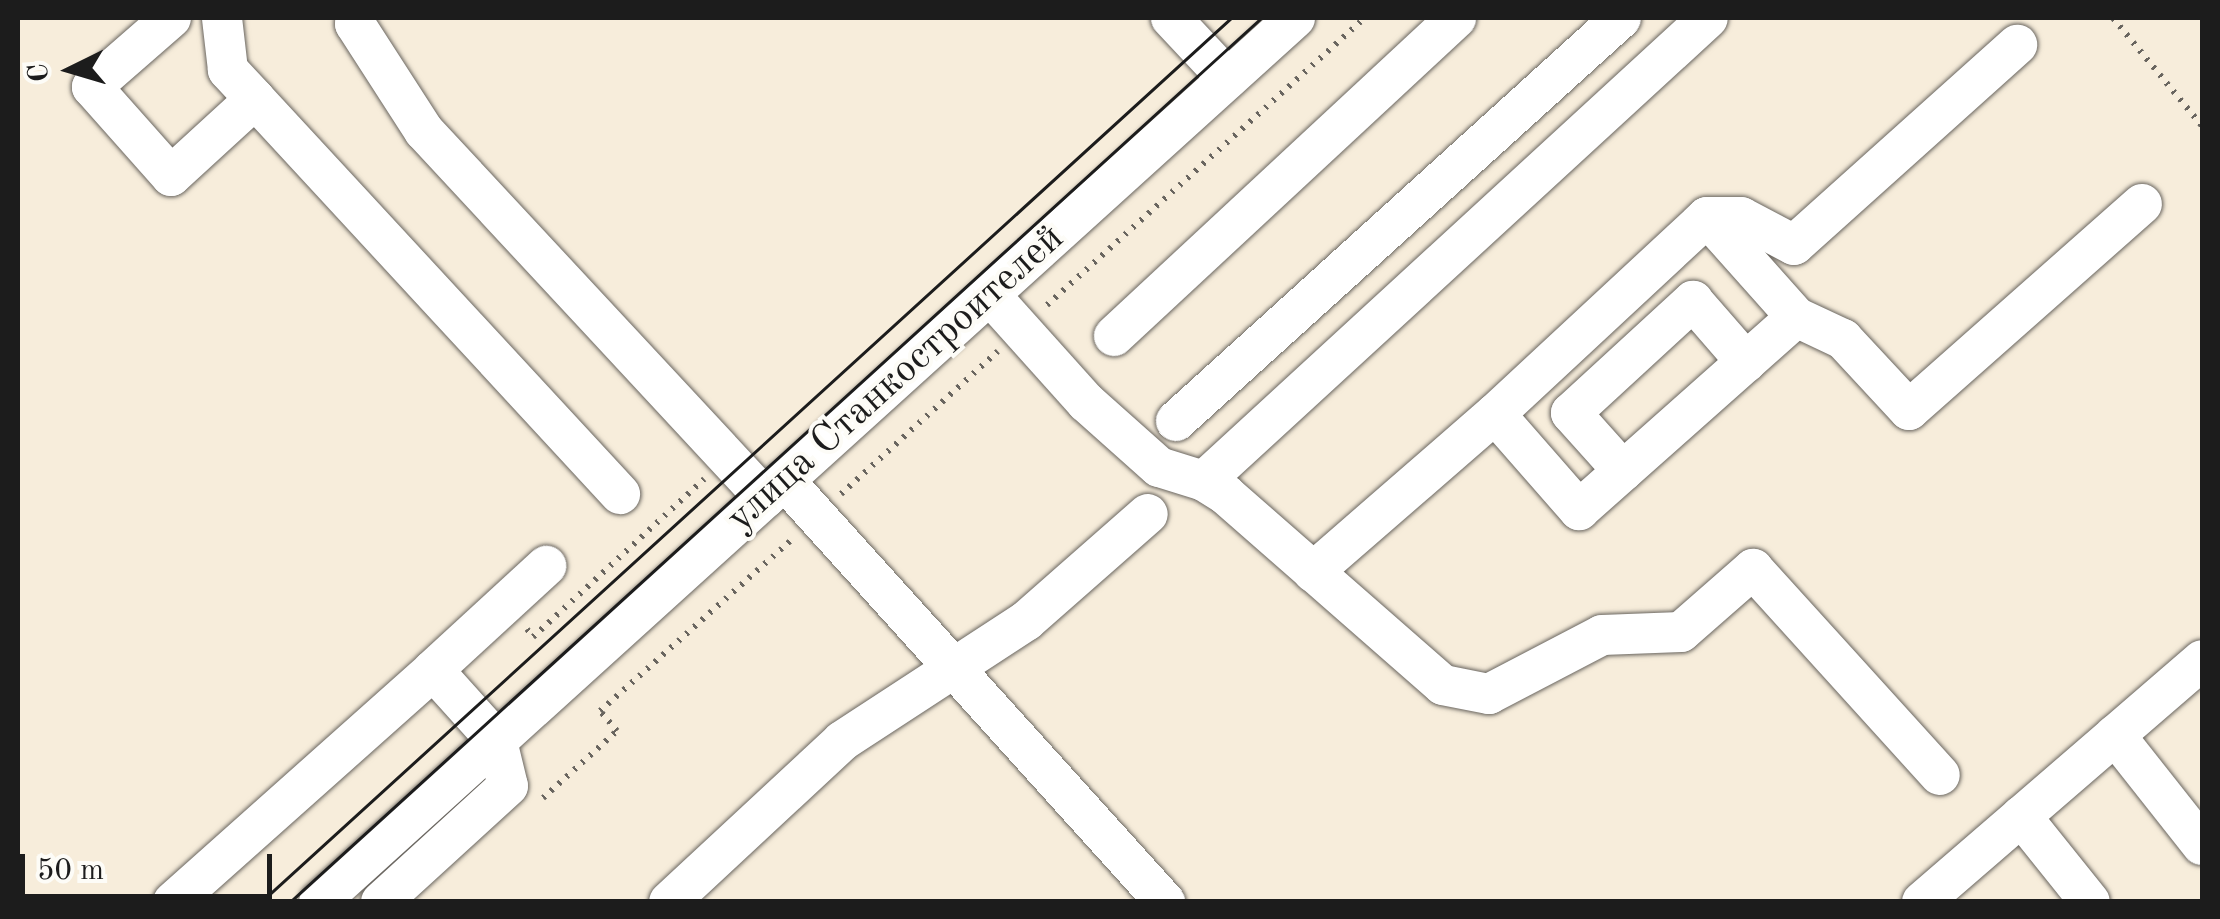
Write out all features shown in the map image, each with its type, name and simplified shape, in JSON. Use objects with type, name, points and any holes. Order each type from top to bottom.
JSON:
[{"type":"street","points":[[171,18],[92,88],[171,176],[255,98]]},
{"type":"street","points":[[222,18],[228,70],[620,494]]},
{"type":"street","points":[[356,18],[355,24],[424,131],[774,489],[816,517],[1165,902]]},
{"type":"street","points":[[1171,18],[1228,79]]},
{"type":"street","name":"улица Станкостроителей","points":[[320,902],[1295,18]]},
{"type":"street","points":[[1114,336],[1456,18]]},
{"type":"street","points":[[1240,448],[1187,411],[1621,18]]},
{"type":"street","points":[[1204,481],[1708,18]]},
{"type":"street","points":[[1313,572],[1495,414],[1706,217],[1741,217],[1794,246],[2017,45]]},
{"type":"street","points":[[1706,217],[1796,317],[1843,339],[1910,410],[2142,204]]},
{"type":"street","points":[[990,294],[1086,402],[1159,467],[1204,481],[1443,685],[1489,694],[1602,635],[1681,632],[1753,568],[1940,775]]},
{"type":"street","points":[[1622,471],[1572,413],[1693,301],[1746,362]]},
{"type":"street","points":[[1495,414],[1579,510],[1796,317]]},
{"type":"street","points":[[668,902],[842,740],[1026,621],[1148,514]]},
{"type":"street","points":[[174,902],[546,566]]},
{"type":"street","points":[[1929,899],[2202,662]]},
{"type":"street","points":[[381,902],[508,786],[497,740],[432,670]]},
{"type":"street","points":[[2115,735],[2202,846]]},
{"type":"street","points":[[2021,816],[2090,902]]},
{"type":"path","points":[[529,810],[617,731],[600,711],[1365,18]]},
{"type":"path","points":[[2113,18],[2202,126]]},
{"type":"tram line","points":[[261,902],[1231,18]]},
{"type":"tram line","points":[[290,902],[1261,18]]}]
